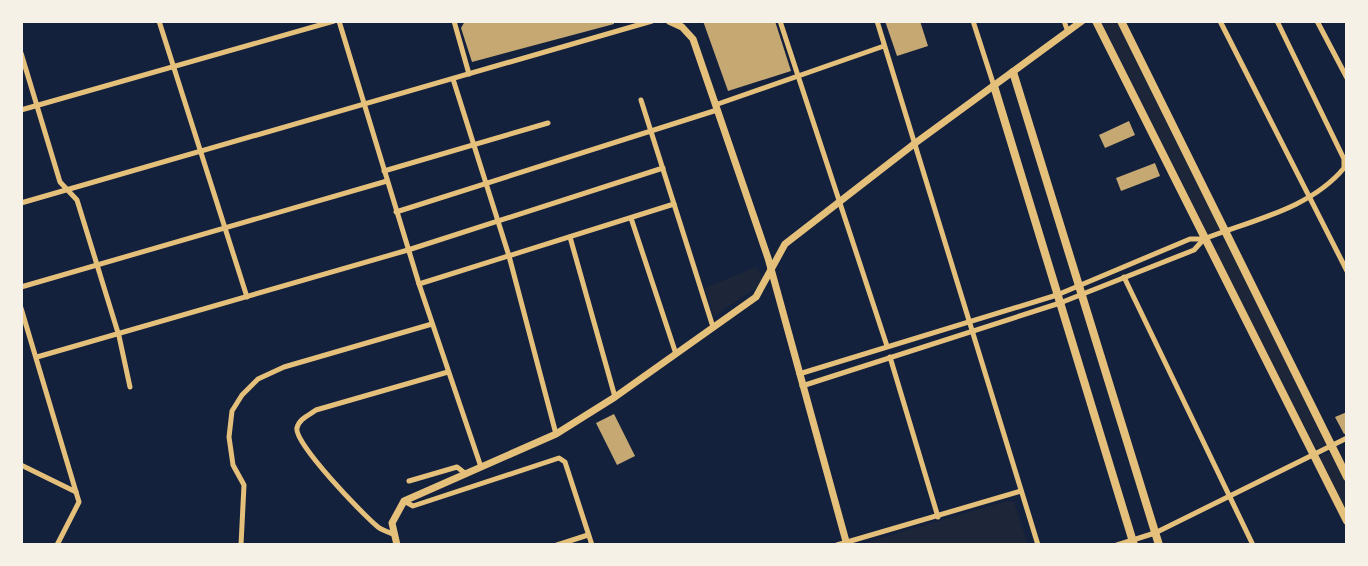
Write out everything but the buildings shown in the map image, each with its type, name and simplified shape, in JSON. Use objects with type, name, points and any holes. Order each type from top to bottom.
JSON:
[{"type":"main road","points":[[1096,21],[1347,522]]},
{"type":"main road","points":[[1121,21],[1347,477]]},
{"type":"main road","points":[[1013,72],[1158,545]]},
{"type":"main road","points":[[994,86],[1134,542]]},
{"type":"street","points":[[159,21],[247,298]]},
{"type":"street","points":[[21,110],[336,21],[432,324],[481,467]]},
{"type":"street","points":[[454,21],[469,74]]},
{"type":"street","points":[[21,203],[652,21]]},
{"type":"street","points":[[668,21],[682,27],[693,39],[771,271],[847,544]]},
{"type":"street","points":[[780,21],[887,346]]},
{"type":"street","points":[[877,21],[1038,545]]},
{"type":"street","points":[[973,21],[994,86]]},
{"type":"street","points":[[1064,21],[1068,32]]},
{"type":"street","points":[[397,545],[393,534],[396,511],[404,501],[556,433],[615,397],[676,354],[756,297],[785,244],[914,144],[1082,21]]},
{"type":"street","points":[[1220,21],[1347,271]]},
{"type":"street","points":[[802,386],[1058,299],[1078,286],[1190,239],[1204,239],[1309,199],[1344,168],[1344,159],[1277,21]]},
{"type":"street","points":[[1317,21],[1347,76]]},
{"type":"street","points":[[396,212],[651,131],[884,46]]},
{"type":"street","points":[[21,53],[60,182],[77,200],[95,267],[119,336],[130,387]]},
{"type":"street","points":[[453,79],[509,256],[556,433]]},
{"type":"street","points":[[641,100],[713,327]]},
{"type":"street","points":[[384,171],[548,123]]},
{"type":"street","points":[[37,357],[119,336],[408,250],[498,219],[663,169]]},
{"type":"street","points":[[21,287],[95,267],[224,226],[387,181]]},
{"type":"street","points":[[419,284],[674,204]]},
{"type":"street","points":[[631,218],[676,354]]},
{"type":"street","points":[[570,237],[615,397]]},
{"type":"street","points":[[799,374],[971,321],[1058,299],[1081,296],[1194,250],[1204,239]]},
{"type":"street","points":[[1124,277],[1253,545]]},
{"type":"street","points":[[21,308],[79,502],[57,545]]},
{"type":"street","points":[[241,545],[244,485],[233,465],[229,437],[232,411],[242,395],[258,379],[284,367],[432,324]]},
{"type":"street","points":[[890,357],[938,517]]},
{"type":"street","points":[[393,534],[380,528],[360,509],[308,452],[298,438],[296,429],[300,421],[316,410],[448,372]]},
{"type":"street","points":[[1117,545],[1134,542],[1155,533],[1347,438]]},
{"type":"street","points":[[404,501],[413,506],[559,458],[565,461],[592,545]]},
{"type":"street","points":[[21,465],[76,492]]},
{"type":"street","points":[[410,481],[457,467],[466,474]]},
{"type":"street","points":[[837,545],[1021,491]]},
{"type":"street","points":[[557,545],[589,535]]},
{"type":"shaded area","points":[[1117,21],[1219,230],[1207,233],[1102,22]]},
{"type":"shaded area","points":[[1223,241],[1228,243],[1328,443],[1317,450],[1213,250]]},
{"type":"shaded area","points":[[756,267],[762,275],[761,285],[714,316],[705,288]]},
{"type":"shaded area","points":[[1332,452],[1347,482],[1347,512],[1320,459],[1321,455]]},
{"type":"shaded area","points":[[1007,501],[1014,502],[1028,545],[857,545]]}]
